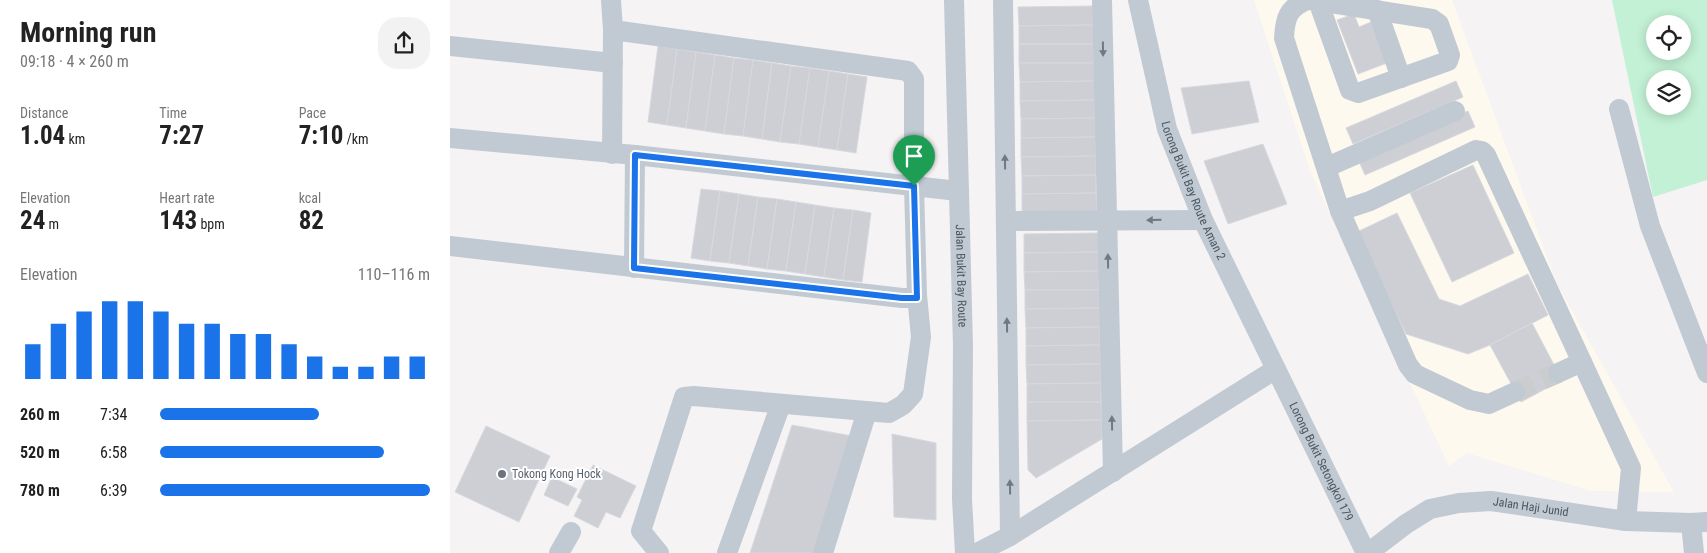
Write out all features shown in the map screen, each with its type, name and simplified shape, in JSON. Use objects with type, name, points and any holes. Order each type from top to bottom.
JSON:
[{"type":"street","points":[[611,0],[613,30],[612,154]]},
{"type":"street","name":"Jalan Bukit Bay Route","points":[[954,0],[963,346],[962,499],[964,553]]},
{"type":"street","points":[[1003,0],[1010,536]]},
{"type":"street","points":[[1102,0],[1113,472]]},
{"type":"street","name":"Lorong Bukit Bay Route Aman 2","points":[[1138,0],[1167,129],[1203,220],[1276,369]]},
{"type":"street","points":[[1312,0],[1350,90],[1358,93],[1448,61],[1450,55],[1439,24],[1436,21],[1312,0],[1296,4],[1290,12],[1285,24],[1284,38],[1340,211],[1408,365],[1415,374],[1470,400],[1489,404],[1515,392]]},
{"type":"street","points":[[1377,10],[1401,78]]},
{"type":"street","points":[[613,30],[908,71],[914,79],[917,298],[921,337],[913,394],[904,405],[889,413],[694,396],[684,397],[641,531],[659,553]]},
{"type":"street","points":[[450,46],[613,63]]},
{"type":"street","points":[[1619,109],[1650,226],[1703,349],[1707,373]]},
{"type":"street","points":[[1327,167],[1454,111]]},
{"type":"street","points":[[450,138],[635,155],[958,191]]},
{"type":"street","points":[[1340,211],[1370,201],[1476,150],[1482,151],[1486,155],[1631,468],[1626,521]]},
{"type":"street","points":[[634,268],[635,155]]},
{"type":"street","points":[[1006,221],[1203,220]]},
{"type":"street","points":[[450,246],[902,298],[917,298]]},
{"type":"street","points":[[1558,373],[1582,362]]},
{"type":"street","points":[[977,553],[1010,536],[1276,369]]},
{"type":"street","name":"Lorong Bukit Setongkol 179","points":[[1276,369],[1375,551]]},
{"type":"street","points":[[727,553],[781,404]]},
{"type":"street","points":[[823,553],[867,411]]},
{"type":"street","name":"Jalan Haji Junid","points":[[1375,551],[1430,509],[1459,503],[1490,501],[1626,521],[1699,522]]},
{"type":"street","points":[[1694,553],[1699,522]]},
{"type":"street","points":[[559,553],[571,532]]},
{"type":"shaded area","points":[[1254,0],[1452,0],[1557,284],[1674,492],[1591,491],[1467,453],[1449,466],[1310,171]]},
{"type":"green space","points":[[1612,0],[1707,0],[1707,180],[1653,197]]},
{"type":"building","points":[[1093,6],[1093,25],[1019,26],[1018,7]]},
{"type":"building","points":[[1354,14],[1359,27],[1371,22],[1387,63],[1358,74],[1337,20]]},
{"type":"building","points":[[1093,25],[1094,44],[1019,44],[1019,26]]},
{"type":"building","points":[[1019,44],[1094,44],[1094,63],[1019,63]]},
{"type":"building","points":[[658,46],[677,49],[667,125],[648,122]]},
{"type":"building","points":[[677,49],[696,52],[686,128],[667,125]]},
{"type":"building","points":[[696,52],[715,55],[705,131],[686,128]]},
{"type":"building","points":[[715,55],[734,58],[724,134],[705,131]]},
{"type":"building","points":[[734,58],[753,60],[743,136],[724,134]]},
{"type":"building","points":[[753,60],[772,63],[762,139],[743,136]]},
{"type":"building","points":[[772,63],[791,66],[780,142],[762,139]]},
{"type":"building","points":[[1019,63],[1094,63],[1095,81],[1020,82]]},
{"type":"building","points":[[791,66],[810,68],[799,144],[780,142]]},
{"type":"building","points":[[810,68],[829,71],[818,147],[799,144]]},
{"type":"building","points":[[829,71],[848,74],[837,150],[818,147]]},
{"type":"building","points":[[848,74],[867,77],[856,153],[837,150]]},
{"type":"building","points":[[1095,81],[1095,100],[1020,101],[1020,82]]},
{"type":"building","points":[[1249,81],[1259,122],[1192,134],[1181,88]]},
{"type":"building","points":[[1456,81],[1463,97],[1353,144],[1346,128]]},
{"type":"building","points":[[1095,100],[1095,118],[1021,119],[1020,101]]},
{"type":"building","points":[[1468,111],[1475,127],[1365,175],[1358,159]]},
{"type":"building","points":[[1095,118],[1096,137],[1021,138],[1021,119]]},
{"type":"building","points":[[1096,137],[1096,156],[1021,157],[1021,138]]},
{"type":"building","points":[[1263,144],[1287,204],[1228,224],[1204,161]]},
{"type":"building","points":[[1096,156],[1096,175],[1022,176],[1021,157]]},
{"type":"building","points":[[1473,165],[1514,253],[1452,282],[1410,193]]},
{"type":"building","points":[[1096,175],[1096,193],[1022,194],[1022,176]]},
{"type":"building","points":[[701,189],[720,191],[710,261],[691,258]]},
{"type":"building","points":[[720,191],[739,194],[729,263],[710,261]]},
{"type":"building","points":[[1096,193],[1097,212],[1022,213],[1022,194]]},
{"type":"building","points":[[739,194],[758,197],[748,266],[729,263]]},
{"type":"building","points":[[758,197],[777,199],[767,269],[748,266]]},
{"type":"building","points":[[777,199],[796,202],[786,271],[767,269]]},
{"type":"building","points":[[796,202],[815,205],[805,274],[786,271]]},
{"type":"building","points":[[815,205],[834,208],[824,277],[805,274]]},
{"type":"building","points":[[834,208],[853,210],[843,280],[824,277]]},
{"type":"building","points":[[853,210],[871,213],[862,282],[843,280]]},
{"type":"building","points":[[1397,213],[1439,299],[1460,306],[1528,274],[1548,315],[1490,345],[1468,354],[1406,334],[1357,232]]},
{"type":"building","points":[[1098,233],[1099,252],[1024,253],[1024,234]]},
{"type":"building","points":[[1099,252],[1099,271],[1024,272],[1024,253]]},
{"type":"building","points":[[1099,271],[1099,290],[1025,290],[1024,272]]},
{"type":"building","points":[[1025,290],[1099,290],[1100,308],[1025,309]]},
{"type":"building","points":[[1100,308],[1100,327],[1026,328],[1025,309]]},
{"type":"building","points":[[1532,323],[1562,380],[1521,402],[1490,345]]},
{"type":"building","points":[[1100,327],[1100,345],[1026,346],[1026,328]]},
{"type":"building","points":[[1100,345],[1101,364],[1026,365],[1026,346]]},
{"type":"building","points":[[1101,364],[1101,383],[1027,384],[1026,365]]},
{"type":"building","points":[[1101,383],[1101,402],[1027,402],[1027,384]]},
{"type":"building","points":[[1027,402],[1101,402],[1102,420],[1027,421]]},
{"type":"building","points":[[1102,420],[1102,439],[1036,478],[1028,470],[1027,421]]},
{"type":"building","points":[[792,425],[852,436],[814,553],[750,553]]},
{"type":"building","name":"Tokong Kong Hock","points":[[486,426],[550,456],[519,522],[455,492]]},
{"type":"building","points":[[892,434],[936,443],[936,520],[894,517]]},
{"type":"building","points":[[593,465],[636,486],[620,518],[606,512],[598,528],[574,516],[582,500],[577,497]]},
{"type":"building","points":[[552,477],[577,489],[568,506],[544,495]]},
{"type":"tunnel","points":[[1515,392],[1558,373]]},
{"type":"place","name":"Tokong Kong Hock","points":[[502,474]]},
{"type":"route","points":[[635,155],[914,186],[917,298],[902,298],[634,268],[635,155]]}]
